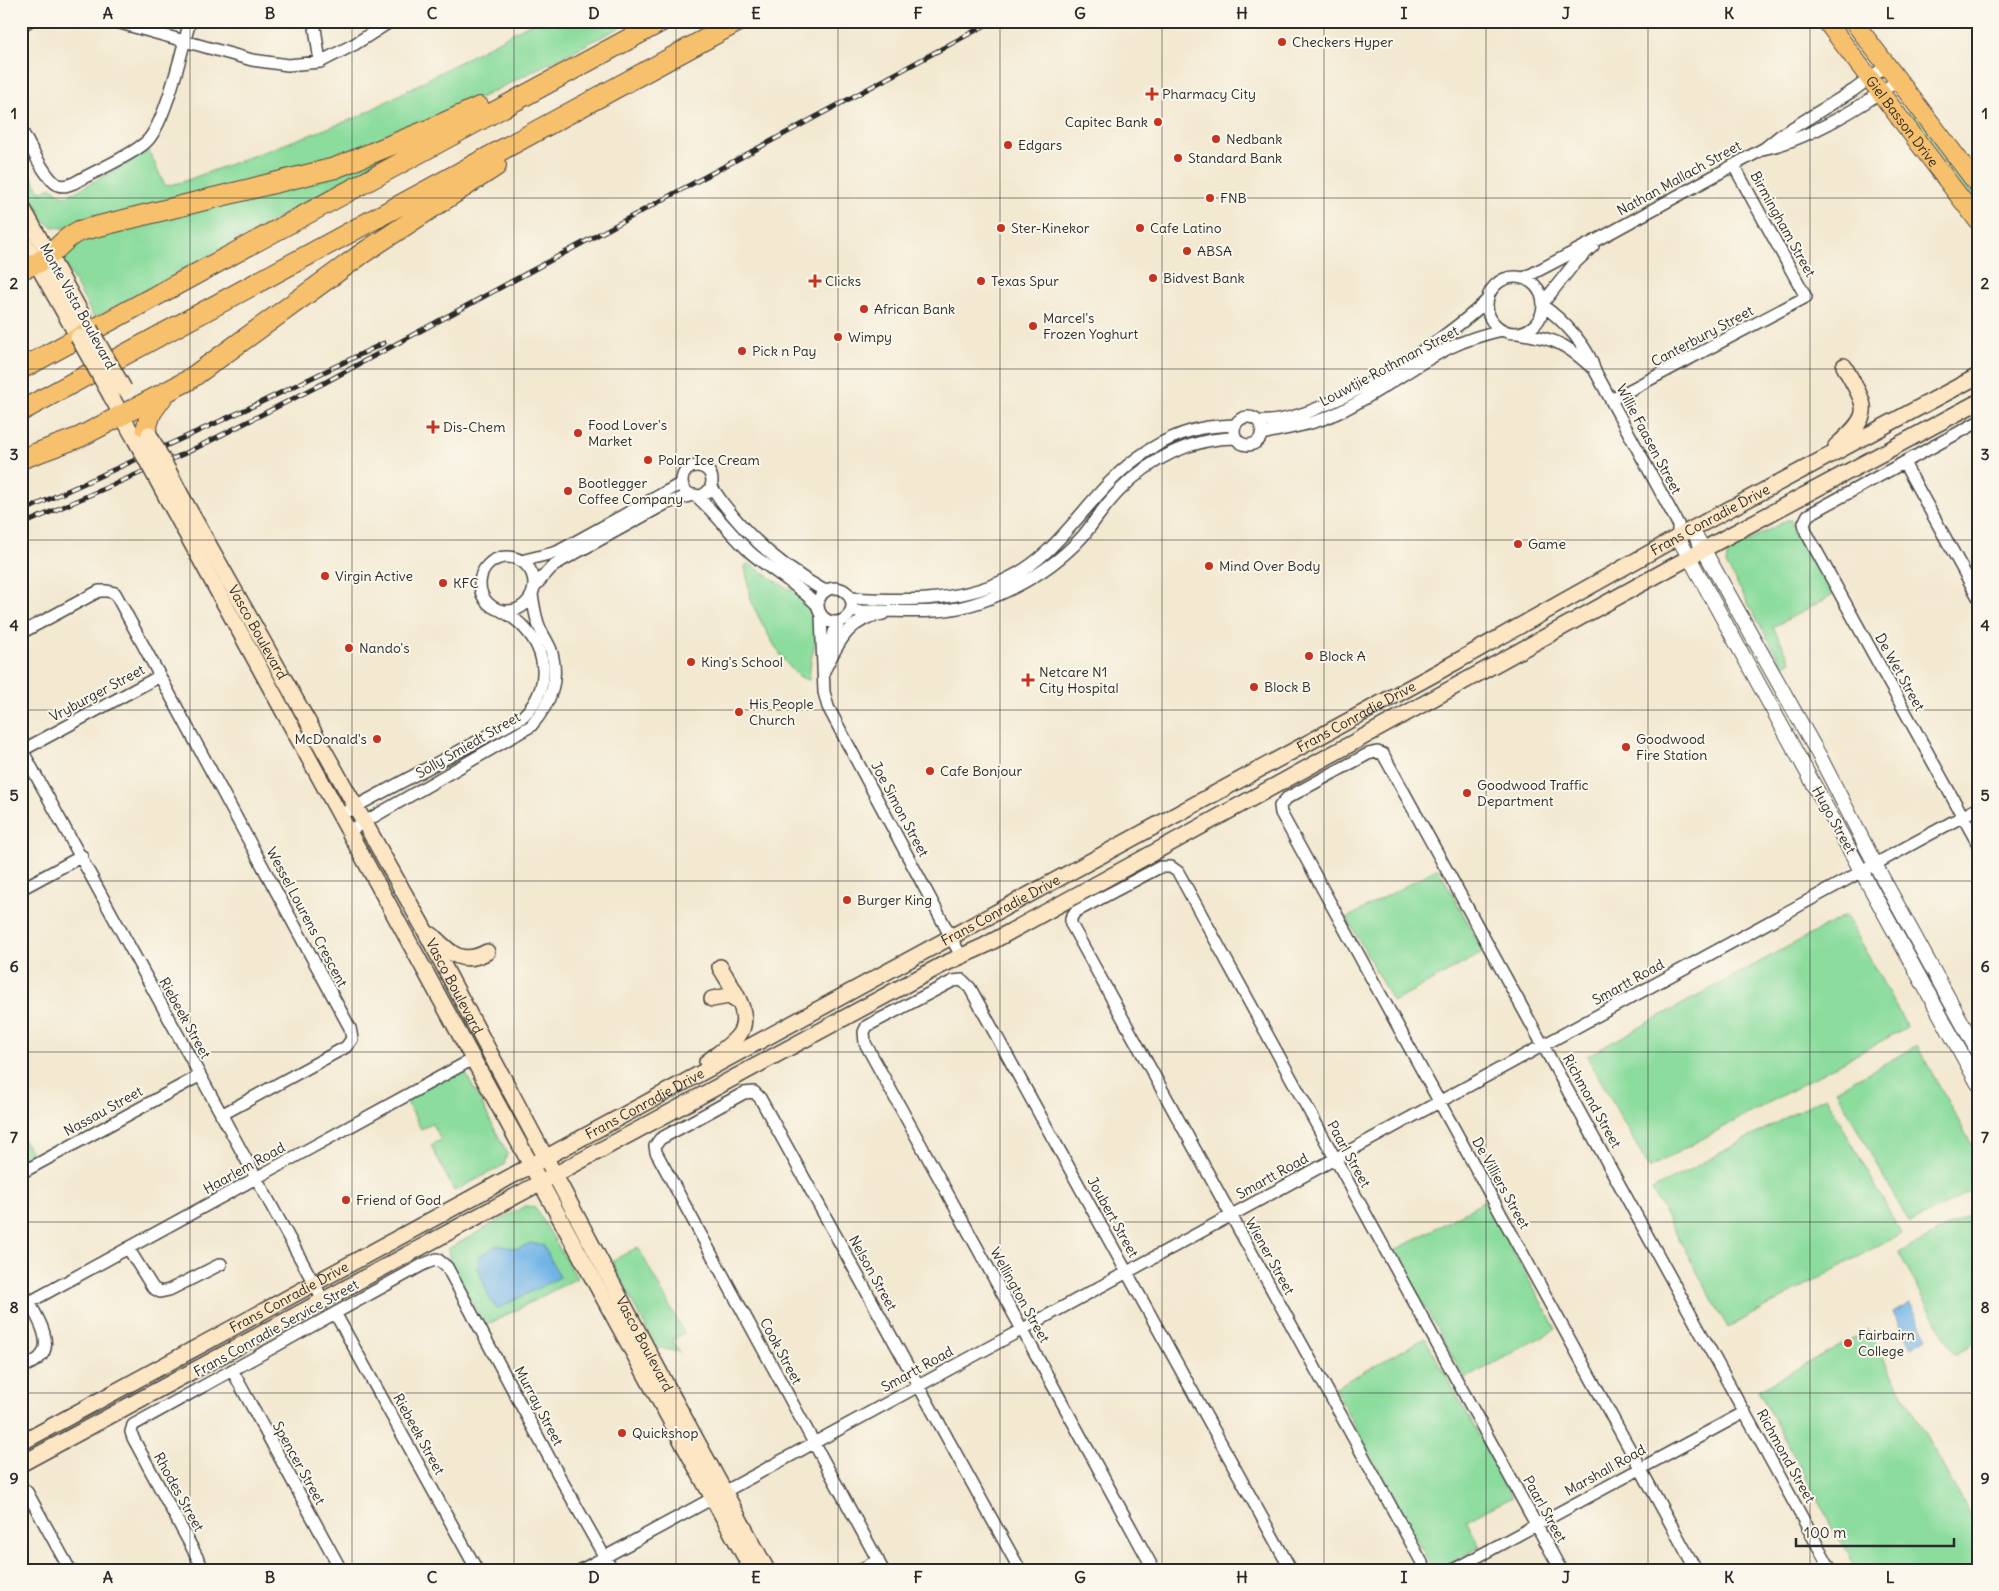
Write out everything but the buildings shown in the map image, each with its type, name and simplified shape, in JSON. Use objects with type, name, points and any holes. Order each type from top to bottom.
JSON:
[{"type":"highway","points":[[36,263],[64,240],[79,231],[302,177],[361,158],[428,130],[509,92],[648,21]]},
{"type":"highway","points":[[21,369],[662,21]]},
{"type":"highway","points":[[21,410],[739,21]]},
{"type":"highway","points":[[21,460],[80,437],[187,380],[362,253],[523,149],[593,100]]},
{"type":"highway","points":[[143,435],[151,413],[165,393]]},
{"type":"main road","name":"Giel Basson Drive","points":[[1826,21],[1978,222]]},
{"type":"main road","name":"Giel Basson Drive","points":[[1853,21],[1978,185]]},
{"type":"main road","name":"Monte Vista Boulevard","points":[[21,205],[36,263]]},
{"type":"main road","name":"Monte Vista Boulevard","points":[[21,236],[36,263],[71,310],[128,412]]},
{"type":"main road","points":[[1816,464],[1854,431],[1863,416],[1864,408],[1862,401],[1844,366]]},
{"type":"main road","name":"Frans Conradie Drive","points":[[21,1443],[1429,677],[1682,530],[1816,464],[1978,376]]},
{"type":"main road","name":"Frans Conradie Drive","points":[[21,1464],[961,956],[984,946],[1689,558],[1978,402]]},
{"type":"main road","name":"Vasco Boulevard","points":[[128,412],[143,435],[340,815],[530,1166],[718,1494],[767,1570]]},
{"type":"main road","name":"Vasco Boulevard","points":[[176,499],[356,807],[422,925],[556,1175],[718,1494],[752,1570]]},
{"type":"main road","points":[[422,925],[448,951],[459,957],[474,958],[487,952]]},
{"type":"main road","points":[[681,1083],[738,1036],[742,1027],[744,1016],[739,1002],[720,967]]},
{"type":"main road","points":[[712,999],[729,996],[739,1002]]},
{"type":"street","points":[[21,26],[30,21]]},
{"type":"street","points":[[113,21],[252,60],[288,65],[320,62],[355,44],[391,21]]},
{"type":"street","points":[[21,130],[53,180],[63,186],[74,183],[139,148],[150,139],[160,123],[190,21]]},
{"type":"street","points":[[314,21],[320,62]]},
{"type":"street","name":"Nathan Mallach Street","points":[[1524,278],[1765,148],[1781,135],[1869,79],[1886,66]]},
{"type":"street","name":"Nathan Mallach Street","points":[[1765,148],[1787,144],[1865,103],[1898,80]]},
{"type":"street","name":"Birmingham Street","points":[[1734,166],[1806,297]]},
{"type":"street","name":"Nathan Mallach Street","points":[[1543,304],[1573,265],[1608,234]]},
{"type":"street","points":[[1513,277],[1524,278],[1539,290],[1543,304],[1542,314],[1533,327],[1518,333],[1502,330],[1491,321],[1488,314],[1487,300],[1492,288],[1498,282],[1513,277]]},
{"type":"street","name":"Canterbury Street","points":[[1611,400],[1806,297]]},
{"type":"street","name":"Louwtjie Rothman Street","points":[[850,598],[904,601],[942,598],[979,590],[1008,579],[1062,538],[1111,480],[1131,462],[1150,449],[1170,438],[1192,430],[1235,425],[1242,418],[1248,416],[1258,421],[1280,420],[1330,403],[1364,386],[1463,322],[1487,300]]},
{"type":"street","name":"Willie Faasen Street","points":[[1543,304],[1568,328],[1588,354],[1682,530]]},
{"type":"street","name":"Louwtjie Rothman Street","points":[[850,612],[880,610],[905,612],[940,611],[968,606],[1012,589],[1038,574],[1060,558],[1082,536],[1118,492],[1134,476],[1178,450],[1202,440],[1236,438],[1239,442],[1255,443],[1262,434],[1289,429],[1334,414],[1357,403],[1450,348],[1474,338],[1502,330]]},
{"type":"street","name":"Willie Faasen Street","points":[[1518,333],[1555,340],[1575,352],[1594,368]]},
{"type":"street","points":[[1258,421],[1262,427],[1262,434]]},
{"type":"street","points":[[1978,422],[1904,463],[1978,597]]},
{"type":"street","points":[[1235,425],[1236,438]]},
{"type":"street","name":"De Wet Street","points":[[1904,463],[1808,515],[1804,528],[1978,844]]},
{"type":"street","points":[[819,610],[820,597],[825,591],[839,588],[845,591],[850,598],[850,612],[841,621],[830,621],[819,610],[805,592],[751,553],[713,510],[685,490],[682,478],[687,470],[691,467],[700,466],[705,468],[711,475],[711,486],[722,504],[760,546],[789,569],[825,591]]},
{"type":"street","points":[[682,483],[557,552],[522,561],[508,557],[492,562],[482,576],[482,594],[490,605],[500,610],[516,610],[528,601],[533,591],[560,561],[667,503],[693,495],[704,494],[711,486]]},
{"type":"street","name":"Hugo Street","points":[[1682,530],[1704,550],[1820,757],[1875,864],[1978,1052]]},
{"type":"street","name":"Hugo Street","points":[[1682,530],[1689,558],[1978,1084]]},
{"type":"street","points":[[522,561],[532,572],[533,591]]},
{"type":"street","points":[[21,633],[99,591],[111,591],[119,599],[160,676]]},
{"type":"street","name":"Solly Smiedt Street","points":[[349,831],[531,726],[542,714],[550,698],[555,681],[555,669],[550,648],[538,624],[533,591]]},
{"type":"street","name":"Solly Smiedt Street","points":[[340,815],[521,718],[531,709],[538,699],[543,684],[544,669],[542,661],[526,629],[514,617],[500,610]]},
{"type":"street","name":"Joe Simon Street","points":[[819,610],[824,692],[835,721],[961,956]]},
{"type":"street","points":[[823,672],[848,630],[860,621],[875,616],[905,612]]},
{"type":"street","name":"Joe Simon Street","points":[[823,672],[830,642],[841,621]]},
{"type":"street","name":"Vryburger Street","points":[[22,751],[160,676]]},
{"type":"street","name":"Wessel Lourens Crescent","points":[[160,676],[352,1034],[350,1043],[346,1047],[221,1115]]},
{"type":"street","points":[[1771,705],[1786,697]]},
{"type":"street","name":"Riebeek Street","points":[[22,751],[82,856],[323,1300]]},
{"type":"street","name":"Richmond Street","points":[[1280,810],[1284,800],[1327,776],[1368,754],[1376,752],[1383,754],[1544,1044],[1831,1570]]},
{"type":"street","name":"Smartt Road","points":[[581,1570],[1978,808]]},
{"type":"street","name":"De Villiers Street","points":[[1280,810],[1696,1570]]},
{"type":"street","points":[[21,889],[82,856]]},
{"type":"street","name":"Paarl Street","points":[[1075,930],[1070,920],[1075,912],[1160,867],[1166,866],[1175,869],[1561,1570]]},
{"type":"street","name":"Wiener Street","points":[[1075,930],[1230,1216],[1426,1570]]},
{"type":"street","name":"Joubert Street","points":[[864,1032],[870,1025],[952,981],[962,980],[970,988],[1291,1570]]},
{"type":"street","name":"Wellington Street","points":[[864,1032],[866,1043],[1154,1570]]},
{"type":"street","name":"Haarlem Road","points":[[28,1302],[257,1179],[473,1059]]},
{"type":"street","name":"Nassau Street","points":[[21,1172],[200,1076]]},
{"type":"street","name":"Nelson Street","points":[[655,1146],[660,1139],[744,1093],[754,1092],[758,1095],[1020,1570]]},
{"type":"street","name":"Cook Street","points":[[655,1146],[656,1152],[881,1565]]},
{"type":"street","points":[[128,1248],[153,1288],[160,1292],[169,1290],[221,1264]]},
{"type":"street","name":"Frans Conradie Service Street","points":[[131,1428],[138,1421],[424,1264],[437,1259]]},
{"type":"street","name":"Murray Street","points":[[437,1259],[447,1267],[558,1474],[612,1570]]},
{"type":"street","points":[[21,1290],[44,1332],[46,1342],[44,1352],[38,1359],[21,1368]]},
{"type":"street","name":"Riebeek Street","points":[[335,1313],[476,1570]]},
{"type":"street","name":"Spencer Street","points":[[232,1370],[341,1570]]},
{"type":"street","name":"Marshall Road","points":[[1453,1570],[1640,1467],[1745,1412]]},
{"type":"street","name":"Rhodes Street","points":[[131,1428],[133,1438],[204,1570]]},
{"type":"street","points":[[21,1487],[27,1492],[70,1570]]},
{"type":"street","points":[[860,1570],[881,1565]]},
{"type":"green space","points":[[535,21],[633,21],[438,119],[351,156],[64,228],[54,227],[45,222],[21,181],[21,158],[41,193],[50,187],[64,196],[75,192],[149,151],[165,186],[182,182],[358,117]]},
{"type":"green space","points":[[1912,109],[1978,200],[1978,208],[1906,114]]},
{"type":"green space","points":[[445,128],[94,318],[60,254],[62,247]]},
{"type":"green space","points":[[1787,520],[1791,520],[1793,529],[1800,540],[1806,543],[1835,594],[1773,627],[1791,661],[1783,666],[1726,564],[1728,552]]},
{"type":"green space","points":[[748,563],[797,593],[812,610],[816,619],[817,636],[811,659],[809,680],[793,671],[763,625],[750,596],[745,567]]},
{"type":"green space","points":[[1438,868],[1484,952],[1393,1002],[1347,918]]},
{"type":"green space","points":[[1846,915],[1907,1027],[1649,1168],[1587,1056]]},
{"type":"green space","points":[[1917,1046],[1978,1156],[1978,1187],[1910,1224],[1836,1090]]},
{"type":"green space","points":[[463,1068],[507,1153],[504,1165],[454,1191],[431,1145],[441,1140],[432,1124],[421,1129],[405,1098]]},
{"type":"green space","points":[[1826,1096],[1901,1233],[1728,1328],[1652,1190]]},
{"type":"green space","points":[[21,1135],[35,1160],[21,1167]]},
{"type":"green space","points":[[1485,1201],[1556,1329],[1465,1379],[1394,1251]]},
{"type":"green space","points":[[525,1206],[535,1207],[577,1278],[485,1326],[450,1264],[448,1249]]},
{"type":"green space","points":[[1978,1210],[1978,1341],[1954,1354],[1899,1253]]},
{"type":"green space","points":[[638,1247],[684,1333],[673,1340],[679,1352],[656,1347],[612,1261]]},
{"type":"green space","points":[[1868,1330],[1978,1530],[1978,1570],[1856,1570],[1758,1390]]},
{"type":"green space","points":[[1425,1338],[1513,1497],[1466,1520],[1480,1547],[1438,1570],[1433,1570],[1334,1388]]},
{"type":"water","points":[[530,1243],[543,1245],[560,1277],[497,1309],[490,1299],[478,1268],[480,1256],[497,1245],[518,1249]]},
{"type":"water","points":[[1910,1303],[1928,1338],[1911,1347],[1893,1313]]},
{"type":"railway","points":[[21,525],[188,452],[324,383],[993,21]]},
{"type":"railway","points":[[21,512],[251,407],[384,343]]},
{"type":"place","name":"Checkers Hyper","points":[[1282,42]]},
{"type":"place","name":"Pharmacy City","points":[[1152,94]]},
{"type":"place","name":"Capitec Bank","points":[[1158,122]]},
{"type":"place","name":"Nedbank","points":[[1216,139]]},
{"type":"place","name":"Edgars","points":[[1008,145]]},
{"type":"place","name":"Standard Bank","points":[[1178,158]]},
{"type":"place","name":"FNB","points":[[1210,198]]},
{"type":"place","name":"Ster-Kinekor","points":[[1001,228]]},
{"type":"place","name":"Cafe Latino","points":[[1140,228]]},
{"type":"place","name":"ABSA","points":[[1187,251]]},
{"type":"place","name":"Bidvest Bank","points":[[1153,278]]},
{"type":"place","name":"Clicks","points":[[815,281]]},
{"type":"place","name":"Texas Spur","points":[[981,281]]},
{"type":"place","name":"African Bank","points":[[864,309]]},
{"type":"place","name":"Marcel's Frozen Yoghurt","points":[[1033,326]]},
{"type":"place","name":"Wimpy","points":[[838,337]]},
{"type":"place","name":"Pick n Pay","points":[[742,351]]},
{"type":"place","name":"Dis-Chem","points":[[433,427]]},
{"type":"place","name":"Food Lover's Market","points":[[578,433]]},
{"type":"place","name":"Polar Ice Cream","points":[[648,460]]},
{"type":"place","name":"Bootlegger Coffee Company","points":[[568,491]]},
{"type":"place","name":"Game","points":[[1518,544]]},
{"type":"place","name":"Mind Over Body","points":[[1209,566]]},
{"type":"place","name":"Virgin Active","points":[[325,576]]},
{"type":"place","name":"KFC","points":[[443,583]]},
{"type":"place","name":"Nando's","points":[[349,648]]},
{"type":"place","name":"Block A","points":[[1309,656]]},
{"type":"place","name":"King's School","points":[[691,662]]},
{"type":"place","name":"Netcare N1 City Hospital","points":[[1028,680]]},
{"type":"place","name":"Block B","points":[[1254,687]]},
{"type":"place","name":"His People Church","points":[[739,712]]},
{"type":"place","name":"McDonald's","points":[[377,739]]},
{"type":"place","name":"Goodwood Fire Station","points":[[1626,747]]},
{"type":"place","name":"Cafe Bonjour","points":[[930,771]]},
{"type":"place","name":"Goodwood Traffic Department","points":[[1467,793]]},
{"type":"place","name":"Burger King","points":[[847,900]]},
{"type":"place","name":"Friend of God","points":[[346,1200]]},
{"type":"place","name":"Fairbairn College","points":[[1848,1343]]},
{"type":"place","name":"Quickshop","points":[[622,1433]]}]
